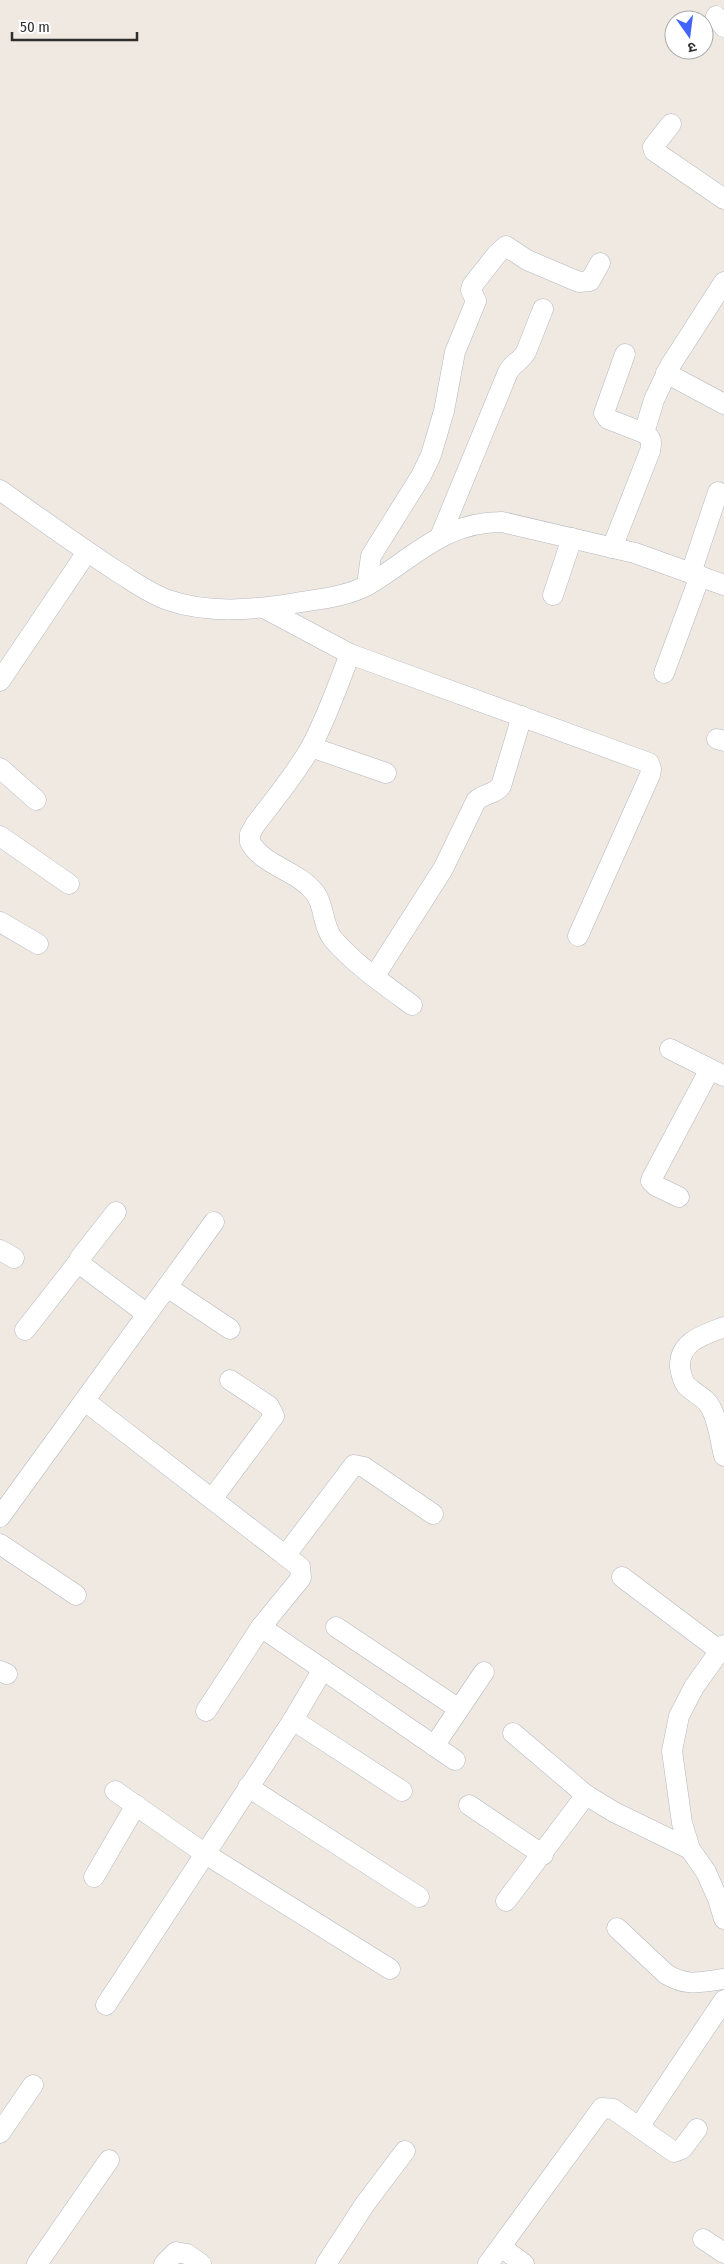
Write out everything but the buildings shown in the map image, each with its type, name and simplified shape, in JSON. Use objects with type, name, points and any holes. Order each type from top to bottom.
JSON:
[{"type":"street","points":[[671,124],[653,147],[654,151],[724,199]]},
{"type":"street","points":[[367,586],[371,556],[421,476],[431,455],[444,411],[455,352],[476,302],[471,290],[472,286],[497,254],[506,246],[527,260],[579,282],[590,281],[600,263]]},
{"type":"street","points":[[644,433],[654,400],[666,373],[724,282]]},
{"type":"street","points":[[440,537],[511,365],[523,358],[543,309]]},
{"type":"street","points":[[612,548],[652,443],[650,437],[644,433],[608,418],[604,413],[625,354]]},
{"type":"street","points":[[666,373],[724,404]]},
{"type":"street","points":[[0,490],[87,552],[147,590],[167,600],[202,607],[264,608],[339,596],[367,586],[440,537],[456,529],[480,522],[502,522],[635,553],[724,585]]},
{"type":"street","points":[[664,673],[696,574],[718,492]]},
{"type":"street","points":[[553,596],[572,538]]},
{"type":"street","points":[[0,681],[87,552]]},
{"type":"street","points":[[264,608],[350,654],[650,763],[651,769],[578,936]]},
{"type":"street","points":[[350,654],[330,706],[311,747],[293,775],[255,826],[250,834],[250,842],[261,856],[306,884],[315,893],[333,938],[374,976],[412,1005]]},
{"type":"street","points":[[374,976],[443,870],[476,801],[481,796],[497,791],[501,786],[522,716]]},
{"type":"street","points":[[311,747],[386,773]]},
{"type":"street","points":[[0,768],[36,800]]},
{"type":"street","points":[[0,836],[69,884]]},
{"type":"street","points":[[0,922],[38,944]]},
{"type":"street","points":[[670,1049],[717,1073],[651,1181],[656,1186],[678,1197]]},
{"type":"street","points":[[25,1330],[116,1212]]},
{"type":"street","points":[[0,1517],[214,1222]]},
{"type":"street","points":[[80,1261],[81,1266],[148,1314]]},
{"type":"street","points":[[167,1287],[230,1329]]},
{"type":"street","points":[[724,1327],[695,1340],[684,1348],[680,1358],[682,1377],[686,1385],[701,1396],[711,1407],[717,1421],[724,1456]]},
{"type":"street","points":[[212,1499],[274,1416],[269,1406],[230,1380]]},
{"type":"street","points":[[85,1402],[300,1567],[301,1578],[262,1627],[206,1710]]},
{"type":"street","points":[[285,1556],[354,1465],[364,1467],[433,1514]]},
{"type":"street","points":[[0,1544],[76,1595]]},
{"type":"street","points":[[622,1578],[722,1648],[694,1687],[679,1716],[672,1751],[682,1823],[690,1849],[706,1872],[718,1899],[724,1920]]},
{"type":"street","points":[[262,1627],[455,1760]]},
{"type":"street","points":[[336,1627],[459,1709]]},
{"type":"street","points":[[106,2005],[293,1720],[323,1669]]},
{"type":"street","points":[[434,1746],[484,1672]]},
{"type":"street","points":[[293,1720],[402,1791]]},
{"type":"street","points":[[512,1732],[586,1795],[614,1812],[690,1849]]},
{"type":"street","points":[[248,1787],[419,1897]]},
{"type":"street","points":[[115,1791],[204,1854],[390,1969]]},
{"type":"street","points":[[506,1901],[543,1855],[586,1795]]},
{"type":"street","points":[[94,1877],[136,1805]]},
{"type":"street","points":[[469,1805],[543,1855]]},
{"type":"street","points":[[617,1928],[666,1974],[675,1980],[692,1983],[724,1979]]},
{"type":"street","points":[[639,2126],[724,2000]]},
{"type":"street","points":[[0,2133],[33,2085]]},
{"type":"street","points":[[488,2264],[602,2108],[613,2109],[676,2152],[682,2149],[697,2129]]},
{"type":"street","points":[[326,2264],[365,2204],[405,2151]]},
{"type":"street","points":[[37,2264],[108,2160]]},
{"type":"street","points":[[703,2239],[724,2253]]},
{"type":"street","points":[[501,2247],[524,2264]]},
{"type":"street","points":[[164,2264],[176,2252],[187,2254],[201,2264]]}]
